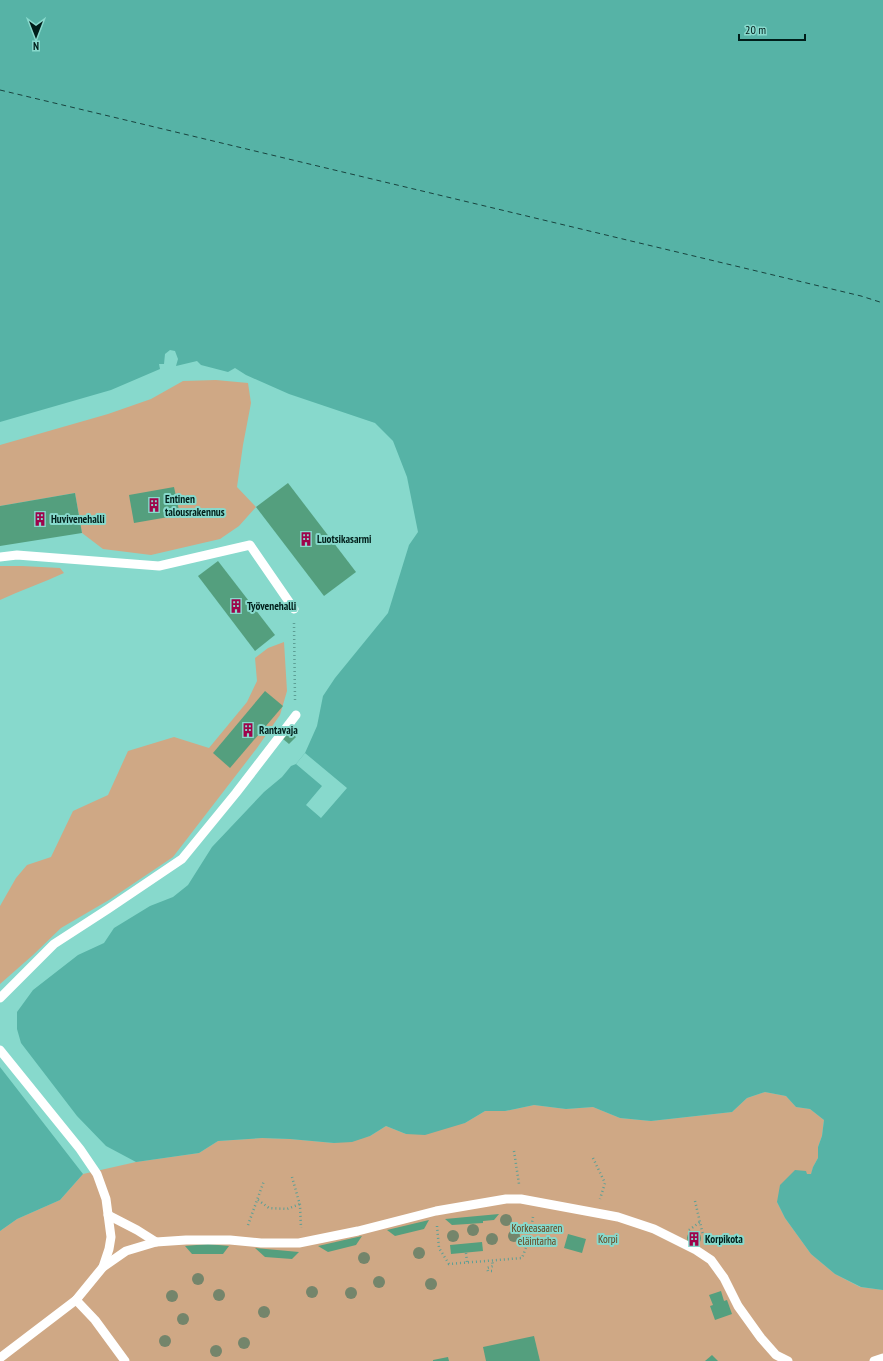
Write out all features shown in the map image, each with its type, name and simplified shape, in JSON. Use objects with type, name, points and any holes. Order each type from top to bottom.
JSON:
[{"type":"lane","points":[[0,557],[17,555],[159,566],[250,545],[294,609]]},
{"type":"lane","points":[[0,998],[54,944],[108,910],[182,859],[296,715]]},
{"type":"lane","points":[[0,1050],[80,1149],[97,1174],[106,1199],[111,1237],[103,1267]]},
{"type":"lane","points":[[0,1358],[76,1300],[103,1267],[126,1251],[156,1242],[186,1240],[230,1240],[261,1243],[302,1242],[358,1231],[436,1211],[506,1199],[521,1199],[618,1217],[654,1229],[696,1250],[711,1260],[724,1278],[738,1306],[761,1338],[776,1355],[788,1361]]},
{"type":"lane","points":[[108,1214],[156,1242]]},
{"type":"lane","points":[[76,1300],[95,1320],[125,1361]]},
{"type":"lane","points":[[874,1361],[883,1358]]},
{"type":"path","points":[[294,609],[296,715]]},
{"type":"path","points":[[514,1151],[521,1199]]},
{"type":"path","points":[[593,1158],[605,1183],[595,1213]]},
{"type":"path","points":[[292,1177],[300,1204],[302,1242]]},
{"type":"path","points":[[248,1242],[247,1228],[264,1181]]},
{"type":"path","points":[[257,1199],[269,1208],[287,1209],[300,1204]]},
{"type":"path","points":[[436,1211],[439,1248],[449,1264],[522,1258],[529,1240],[536,1201]]},
{"type":"path","points":[[696,1201],[707,1257]]},
{"type":"path","points":[[466,1253],[467,1262]]},
{"type":"path","points":[[492,1260],[493,1266],[486,1268],[488,1271],[492,1271]]},
{"type":"green space","points":[[216,380],[248,383],[251,403],[237,487],[256,507],[239,526],[220,539],[151,555],[103,549],[82,533],[75,493],[0,506],[0,445],[108,414],[151,399],[183,381]]},
{"type":"green space","points":[[0,566],[60,568],[64,573],[0,600]]},
{"type":"green space","points":[[284,642],[287,691],[280,715],[257,748],[173,857],[109,900],[61,928],[0,984],[0,906],[16,878],[27,865],[51,857],[73,811],[108,795],[128,751],[174,737],[209,748],[247,702],[257,681],[255,658],[268,648]]},
{"type":"green space","name":"Korpi","points":[[765,1092],[786,1096],[796,1107],[810,1109],[824,1120],[822,1136],[818,1147],[818,1158],[811,1175],[807,1174],[777,1202],[785,1218],[811,1254],[835,1274],[860,1287],[883,1290],[883,1361],[0,1361],[0,1231],[17,1219],[60,1200],[83,1174],[136,1162],[199,1153],[218,1141],[262,1138],[334,1143],[370,1136],[386,1126],[406,1134],[465,1123],[485,1111],[505,1111],[534,1105],[566,1109],[593,1107],[620,1118],[651,1121],[732,1112],[747,1098]]},
{"type":"water","points":[[0,0],[883,0],[883,1290],[861,1287],[835,1274],[811,1254],[785,1218],[777,1202],[780,1185],[795,1170],[806,1171],[807,1174],[811,1174],[818,1158],[818,1147],[822,1136],[824,1120],[810,1109],[796,1107],[786,1096],[765,1092],[747,1098],[732,1112],[651,1121],[620,1118],[593,1107],[566,1109],[534,1105],[505,1111],[485,1111],[465,1123],[425,1135],[406,1134],[386,1126],[370,1136],[352,1142],[334,1143],[262,1138],[218,1141],[199,1153],[136,1162],[106,1146],[77,1116],[21,1043],[17,1029],[17,1012],[33,990],[78,955],[104,943],[114,928],[150,906],[173,897],[188,885],[212,847],[264,792],[282,777],[291,766],[296,764],[305,753],[317,726],[323,696],[335,678],[388,613],[409,545],[418,532],[407,477],[393,441],[375,423],[289,394],[246,375],[235,368],[228,372],[201,365],[197,361],[176,366],[178,359],[175,351],[170,350],[165,354],[164,364],[159,364],[160,369],[111,390],[0,422]]},
{"type":"water","points":[[0,1067],[83,1174],[60,1200],[17,1219],[0,1231]]},
{"type":"pier","points":[[305,753],[347,788],[321,818],[306,805],[322,786],[296,764]]},
{"type":"building","name":"Luotsikasarmi","points":[[288,483],[356,572],[324,596],[256,507]]},
{"type":"building","name":"Entinen talousrakennus","points":[[174,487],[180,515],[134,523],[129,495]]},
{"type":"building","name":"Huvivenehalli","points":[[75,493],[82,533],[0,546],[0,506]]},
{"type":"building","name":"Työvenehalli","points":[[218,561],[275,635],[255,651],[198,576]]},
{"type":"building","name":"Rantavaja","points":[[265,691],[283,706],[230,768],[213,753]]},
{"type":"building","points":[[290,732],[296,737],[289,744],[283,739]]},
{"type":"building","points":[[499,1214],[494,1220],[483,1221],[483,1223],[452,1225],[445,1219]]},
{"type":"building","points":[[429,1220],[424,1229],[395,1236],[387,1230]]},
{"type":"building","name":"Korpikota","points":[[691,1231],[697,1231],[701,1235],[701,1241],[697,1245],[691,1245],[687,1241],[687,1235]]},
{"type":"building","points":[[568,1234],[586,1239],[582,1253],[564,1248]]},
{"type":"building","points":[[362,1236],[356,1245],[328,1252],[318,1246]]},
{"type":"building","points":[[482,1242],[483,1251],[451,1254],[450,1245]]},
{"type":"building","points":[[208,1244],[229,1246],[223,1254],[192,1254],[185,1246]]},
{"type":"building","points":[[255,1248],[299,1252],[292,1259],[265,1257]]},
{"type":"building","points":[[721,1291],[724,1301],[727,1300],[732,1314],[715,1320],[710,1306],[713,1305],[709,1295]]},
{"type":"building","points":[[534,1336],[540,1361],[486,1361],[483,1347]]},
{"type":"building","points":[[712,1355],[718,1361],[705,1361]]},
{"type":"building","points":[[448,1357],[449,1361],[433,1361],[433,1360]]},
{"type":"ferry route","points":[[0,90],[861,296],[883,303]]},
{"type":"place","name":"Entinen talousrakennus","points":[[154,505]]},
{"type":"place","name":"Huvivenehalli","points":[[40,519]]},
{"type":"place","name":"Luotsikasarmi","points":[[306,539]]},
{"type":"place","name":"Työvenehalli","points":[[236,606]]},
{"type":"place","name":"Rantavaja","points":[[248,730]]},
{"type":"place","name":"Korpikota","points":[[694,1239]]},
{"type":"park label","name":"Korkeasaaren eläintarha","points":[[537,1234]]}]
